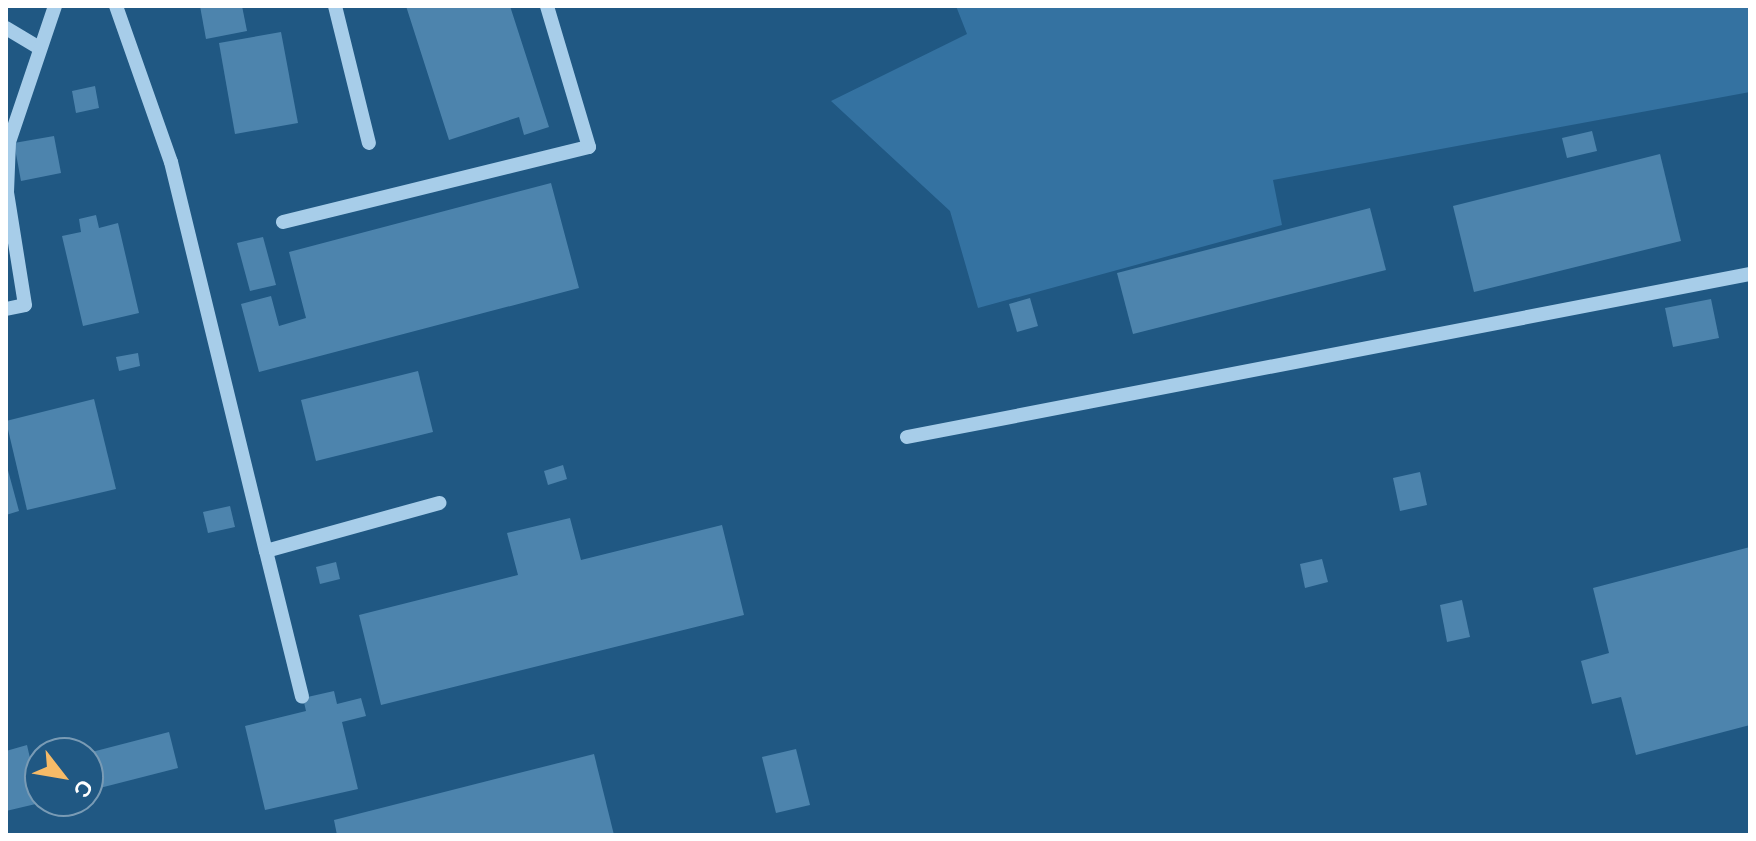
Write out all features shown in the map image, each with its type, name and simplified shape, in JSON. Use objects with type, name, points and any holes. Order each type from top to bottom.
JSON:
[{"type":"lane","points":[[6,309],[25,305],[7,192],[9,142],[55,6]]},
{"type":"lane","points":[[116,6],[171,162],[302,697]]},
{"type":"lane","points":[[335,6],[369,143]]},
{"type":"lane","points":[[283,222],[589,147],[547,6]]},
{"type":"lane","points":[[6,28],[39,48]]},
{"type":"lane","points":[[907,437],[1750,274]]},
{"type":"lane","points":[[266,551],[439,503]]},
{"type":"shaded area","points":[[956,6],[1750,6],[1750,92],[1273,180],[1282,225],[978,308],[950,211],[831,101],[967,34]]},
{"type":"building","points":[[200,6],[242,6],[247,31],[206,39]]},
{"type":"building","points":[[406,6],[510,6],[549,127],[524,135],[519,117],[449,140]]},
{"type":"building","points":[[281,32],[298,123],[235,134],[219,43]]},
{"type":"building","points":[[95,86],[99,108],[76,113],[72,91]]},
{"type":"building","points":[[1592,131],[1597,151],[1567,158],[1562,138]]},
{"type":"building","points":[[54,136],[61,173],[21,181],[14,143]]},
{"type":"building","points":[[1660,154],[1681,241],[1474,292],[1453,206]]},
{"type":"building","points":[[551,183],[579,288],[259,372],[241,304],[271,296],[279,326],[306,318],[289,252]]},
{"type":"building","points":[[1370,208],[1386,270],[1133,334],[1117,273]]},
{"type":"building","points":[[96,215],[99,228],[118,223],[139,313],[83,326],[62,236],[81,232],[79,219]]},
{"type":"building","points":[[263,237],[276,285],[250,291],[237,243]]},
{"type":"building","points":[[1030,298],[1038,326],[1017,332],[1009,304]]},
{"type":"building","points":[[1711,299],[1719,338],[1673,347],[1665,308]]},
{"type":"building","points":[[138,353],[140,366],[119,371],[116,357]]},
{"type":"building","points":[[418,371],[433,432],[316,461],[301,400]]},
{"type":"building","points":[[94,399],[116,489],[27,510],[6,421]]},
{"type":"building","points":[[6,463],[19,511],[6,515]]},
{"type":"building","points":[[563,465],[567,479],[548,485],[544,471]]},
{"type":"building","points":[[1420,472],[1427,505],[1400,511],[1393,478]]},
{"type":"building","points":[[230,506],[235,527],[208,533],[203,512]]},
{"type":"building","points":[[570,518],[581,560],[722,525],[744,615],[381,705],[359,615],[518,575],[507,533]]},
{"type":"building","points":[[1750,547],[1750,725],[1636,755],[1621,697],[1592,704],[1581,661],[1609,653],[1593,588]]},
{"type":"building","points":[[1322,559],[1328,582],[1305,588],[1300,564]]},
{"type":"building","points":[[336,562],[340,579],[320,584],[316,567]]},
{"type":"building","points":[[1462,600],[1470,637],[1447,642],[1440,605]]},
{"type":"building","points":[[334,691],[337,704],[361,698],[366,716],[342,722],[358,789],[265,810],[245,726],[306,711],[303,698]]},
{"type":"building","points":[[169,732],[178,768],[104,787],[104,749]]},
{"type":"building","points":[[24,746],[24,807],[6,811],[6,751]]},
{"type":"building","points":[[796,749],[810,805],[776,813],[762,757]]},
{"type":"building","points":[[594,754],[614,835],[337,835],[334,820]]}]
